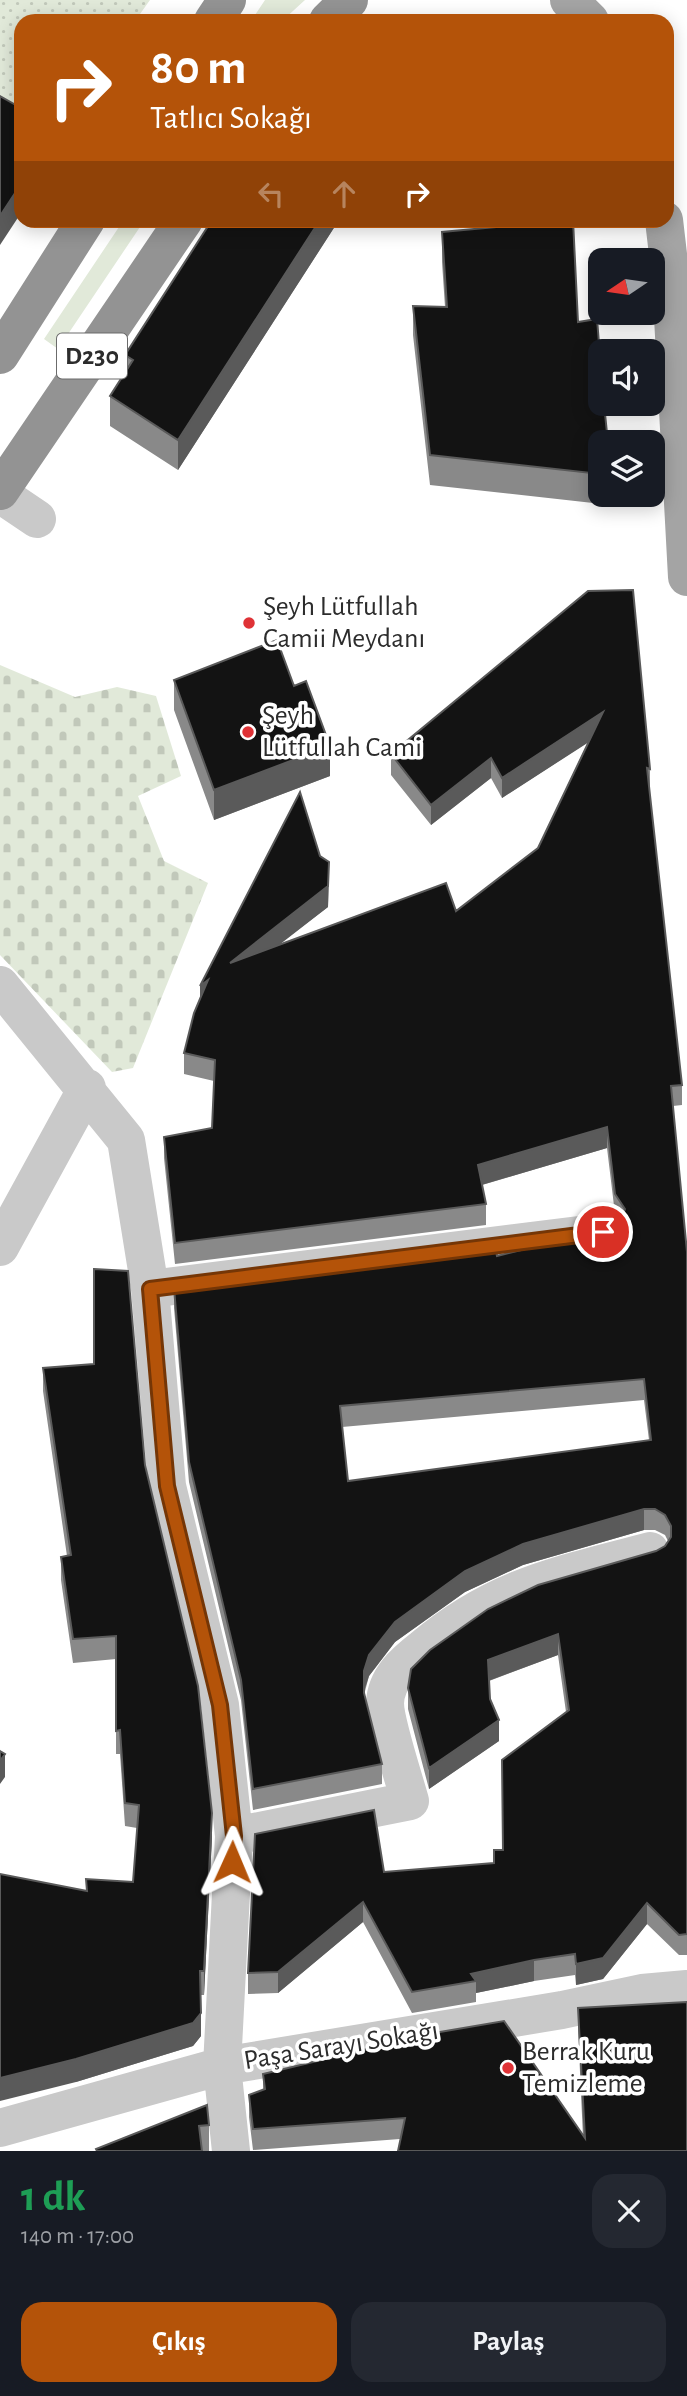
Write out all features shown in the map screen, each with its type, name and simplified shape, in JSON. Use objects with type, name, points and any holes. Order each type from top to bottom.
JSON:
[{"type":"highway","points":[[335,14],[349,0]]},
{"type":"highway","name":"D230","points":[[0,355],[81,228]]},
{"type":"highway","name":"D230","points":[[0,492],[179,228]]},
{"type":"main road","points":[[569,0],[583,14]]},
{"type":"main road","points":[[665,228],[671,280],[687,569]]},
{"type":"street","points":[[0,492],[37,519]]},
{"type":"street","points":[[0,985],[87,1088],[126,1140],[150,1289],[167,1486],[220,1705],[234,1836],[222,2066],[232,2151]]},
{"type":"street","points":[[0,1247],[87,1088]]},
{"type":"street","points":[[150,1289],[603,1232]]},
{"type":"street","points":[[234,1836],[410,1801],[385,1703],[396,1670],[449,1626],[485,1602],[534,1582],[650,1551]]},
{"type":"street","name":"Paşa Sarayı Sokağı","points":[[0,2128],[222,2066],[562,2010],[642,1993],[687,1989]]},
{"type":"green space","points":[[0,0],[150,0],[140,14],[14,14],[14,186],[0,205]]},
{"type":"green space","points":[[265,0],[305,0],[290,14],[256,14]]},
{"type":"green space","points":[[118,228],[139,228],[58,349],[44,339]]},
{"type":"green space","points":[[0,665],[75,697],[117,687],[156,696],[181,776],[138,796],[164,861],[208,883],[133,1068],[112,1072],[0,955]]},
{"type":"building","points":[[0,96],[14,104],[14,195],[0,216]]},
{"type":"building","points":[[207,228],[315,228],[178,440],[110,396],[133,360],[125,355]]},
{"type":"building","points":[[486,228],[573,228],[578,322],[588,320],[588,326],[598,326],[599,339],[588,339],[588,416],[605,416],[607,430],[588,430],[588,473],[430,455],[413,306],[447,307],[442,232]]},
{"type":"building","points":[[633,590],[650,769],[647,768],[682,1085],[671,1086],[687,1252],[687,1934],[679,1935],[647,1903],[603,1958],[576,1964],[575,1954],[534,1960],[471,1974],[476,1981],[412,1992],[363,1902],[278,1972],[248,1973],[255,1834],[374,1810],[384,1872],[494,1863],[494,1850],[503,1850],[502,1760],[569,1710],[558,1634],[488,1660],[490,1699],[499,1720],[429,1768],[408,1688],[411,1669],[430,1650],[488,1609],[538,1585],[656,1551],[665,1546],[671,1537],[671,1526],[665,1515],[655,1509],[644,1509],[523,1544],[465,1571],[395,1622],[369,1655],[364,1671],[364,1693],[382,1764],[253,1789],[241,1680],[189,1462],[174,1288],[495,1247],[497,1256],[575,1237],[606,1233],[618,1227],[625,1209],[615,1194],[607,1127],[478,1165],[486,1204],[175,1243],[164,1137],[212,1128],[215,1060],[184,1053],[194,1013],[208,980],[200,986],[300,792],[320,856],[329,862],[328,886],[230,963],[446,883],[456,911],[538,848],[603,712],[502,778],[491,758],[431,805],[391,754],[588,591]],"holes":[[[644,1379],[651,1440],[348,1481],[340,1406]]]},
{"type":"building","name":"Şeyh Lütfullah Cami","points":[[277,640],[294,686],[306,681],[330,746],[214,790],[174,680]]},
{"type":"building","points":[[94,1269],[128,1271],[145,1465],[198,1686],[212,1813],[204,1971],[200,1971],[201,2013],[193,2023],[76,2059],[0,2078],[0,1874],[87,1891],[86,1879],[133,1882],[139,1805],[125,1803],[120,1730],[116,1731],[116,1636],[73,1639],[61,1557],[71,1555],[43,1368],[94,1364]]},
{"type":"building","points":[[687,2002],[687,2151],[398,2151],[405,2118],[253,2129],[249,2095],[265,2089],[263,2074],[434,2033],[504,2021],[585,2138],[578,2008]]},
{"type":"building","points":[[207,2105],[209,2125],[199,2126],[202,2151],[96,2149]]},
{"type":"place","name":"Şeyh Lütfullah Camii Meydanı","points":[[249,623]]},
{"type":"place","name":"Şeyh Lütfullah Cami","points":[[248,732]]},
{"type":"place","name":"Berrak Kuru Temizleme","points":[[508,2068]]},
{"type":"route","points":[[232,1862],[234,1836],[220,1705],[167,1486],[150,1289],[603,1232]]}]
